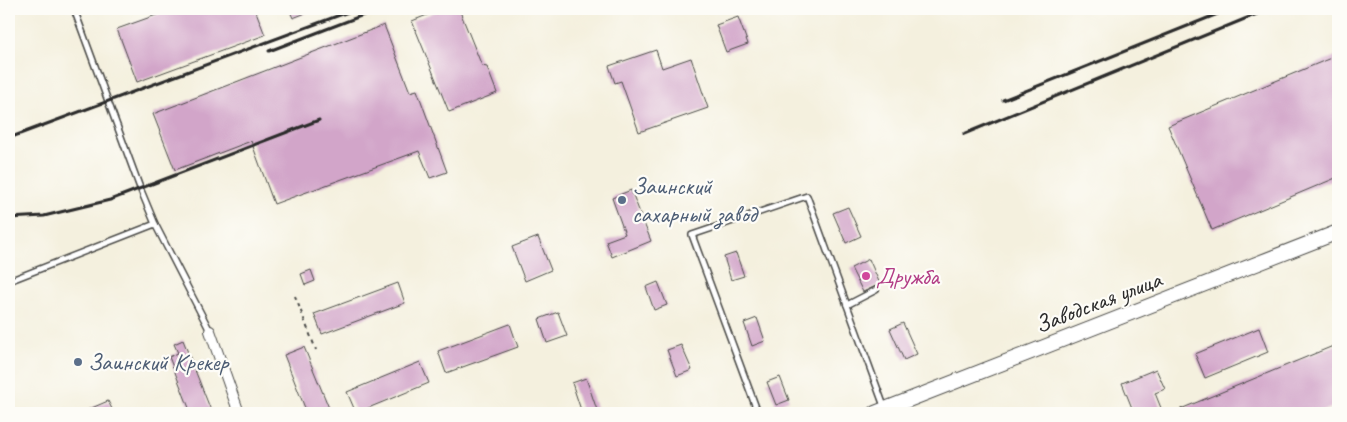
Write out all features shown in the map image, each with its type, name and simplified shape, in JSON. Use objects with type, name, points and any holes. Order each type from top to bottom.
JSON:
[{"type":"main road","name":"Заводская улица","points":[[880,411],[1338,232]]},
{"type":"street","points":[[210,331],[238,413]]},
{"type":"lane","points":[[74,9],[155,224],[210,331]]},
{"type":"lane","points":[[758,413],[692,235],[807,196],[847,305],[880,411]]},
{"type":"lane","points":[[9,281],[155,224]]},
{"type":"lane","points":[[847,305],[876,290]]},
{"type":"path","points":[[296,296],[316,350]]},
{"type":"building","points":[[173,9],[255,9],[265,35],[137,82],[117,29]]},
{"type":"building","points":[[289,9],[316,9],[293,18]]},
{"type":"building","points":[[442,9],[459,9],[482,66],[487,67],[497,93],[449,112],[412,21]]},
{"type":"building","points":[[738,17],[748,44],[726,52],[716,25]]},
{"type":"building","points":[[384,25],[410,92],[417,90],[447,172],[430,178],[419,151],[274,204],[251,141],[175,170],[153,114]]},
{"type":"building","points":[[656,50],[662,68],[691,58],[708,108],[639,132],[621,81],[615,83],[609,66]]},
{"type":"building","points":[[1338,55],[1338,177],[1212,230],[1168,126]]},
{"type":"building","points":[[631,190],[651,241],[612,257],[606,241],[625,234],[612,198]]},
{"type":"building","points":[[848,207],[861,236],[846,243],[833,213]]},
{"type":"building","points":[[538,237],[551,270],[525,281],[512,247]]},
{"type":"building","points":[[736,253],[744,276],[731,280],[724,257]]},
{"type":"building","name":"Дружба","points":[[869,259],[880,284],[863,292],[851,268]]},
{"type":"building","points":[[311,270],[315,281],[305,285],[301,274]]},
{"type":"building","points":[[658,282],[667,305],[654,310],[646,287]]},
{"type":"building","points":[[398,283],[405,303],[322,334],[314,314]]},
{"type":"building","points":[[558,312],[567,336],[547,343],[539,319]]},
{"type":"building","points":[[757,318],[765,341],[752,346],[744,323]]},
{"type":"building","points":[[903,323],[917,354],[904,360],[890,329]]},
{"type":"building","points":[[510,324],[518,347],[446,373],[438,351]]},
{"type":"building","points":[[1259,328],[1268,352],[1205,378],[1195,354]]},
{"type":"building","points":[[183,340],[212,413],[191,413],[169,357],[178,353],[174,344]]},
{"type":"building","points":[[1338,344],[1338,405],[1319,413],[1171,413]]},
{"type":"building","points":[[681,345],[692,370],[677,376],[667,350]]},
{"type":"building","points":[[304,347],[331,413],[307,413],[284,355]]},
{"type":"building","points":[[420,362],[429,383],[356,413],[347,392]]},
{"type":"building","points":[[1156,369],[1165,389],[1155,393],[1163,413],[1134,413],[1122,383]]},
{"type":"building","points":[[780,377],[789,400],[776,405],[767,382]]},
{"type":"building","points":[[586,378],[598,413],[582,413],[572,383]]},
{"type":"building","points":[[108,401],[114,413],[80,413]]},
{"type":"railway","points":[[9,138],[356,9]]},
{"type":"railway","points":[[269,51],[379,9]]},
{"type":"railway","points":[[1003,100],[1230,9]]},
{"type":"railway","points":[[964,134],[1269,9]]},
{"type":"railway","points":[[9,218],[44,216],[110,200],[319,120]]},
{"type":"place","name":"Заинский сахарный завод","points":[[622,200]]},
{"type":"place","name":"Дружба","points":[[866,276]]},
{"type":"place","name":"Заинский Крекер","points":[[78,362]]}]
